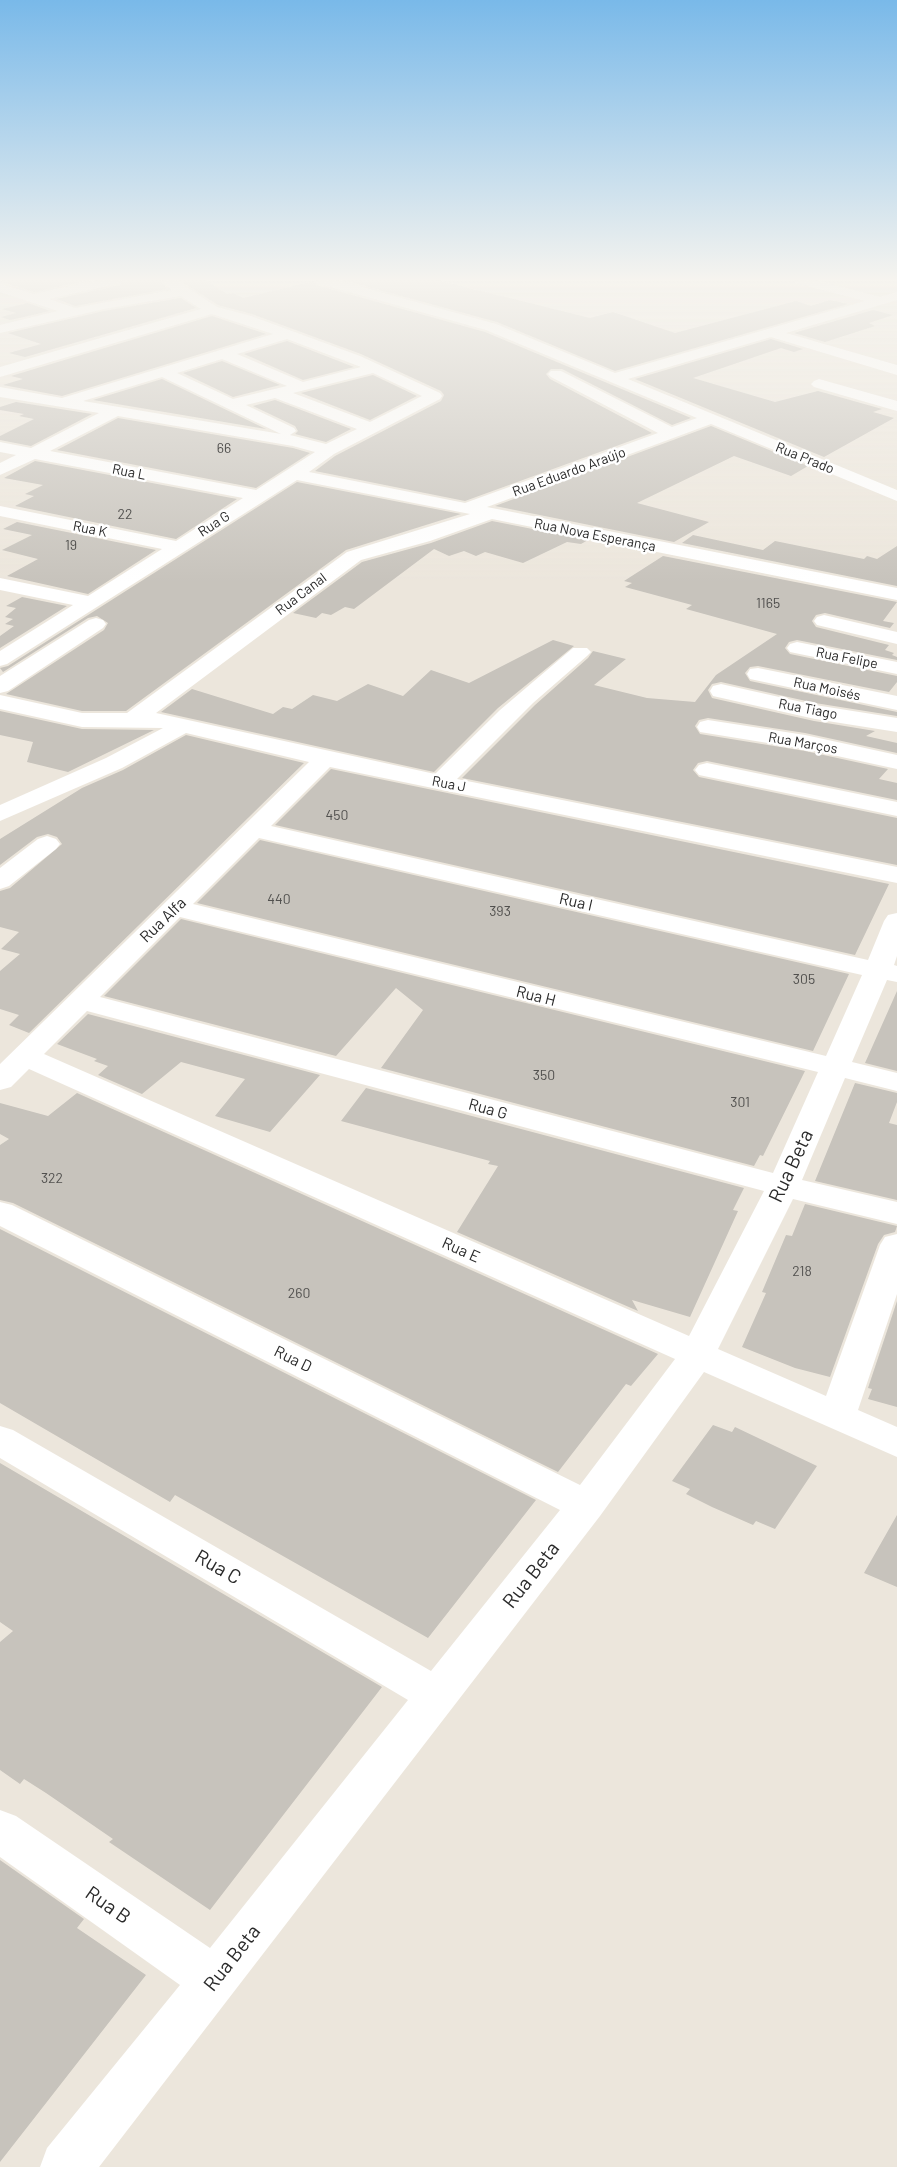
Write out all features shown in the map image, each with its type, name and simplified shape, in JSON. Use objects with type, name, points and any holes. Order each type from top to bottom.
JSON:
[{"type":"street","points":[[60,402],[132,381]]},
{"type":"street","points":[[183,381],[287,430],[294,441]]},
{"type":"street","points":[[289,381],[303,387]]},
{"type":"street","points":[[232,404],[326,381]]},
{"type":"street","name":"Rua G","points":[[0,660],[93,603],[328,450],[433,398],[428,392],[404,381]]},
{"type":"street","points":[[568,381],[673,434]]},
{"type":"street","name":"Rua Prado","points":[[621,381],[897,496]]},
{"type":"street","points":[[819,384],[897,406]]},
{"type":"street","points":[[0,392],[294,441],[328,450]]},
{"type":"street","points":[[277,393],[370,428]]},
{"type":"street","points":[[0,470],[114,412]]},
{"type":"street","name":"Rua Eduardo Araújo","points":[[465,509],[710,420]]},
{"type":"street","name":"Rua L","points":[[0,447],[258,496]]},
{"type":"street","name":"Rua Nova Esperança","points":[[294,474],[897,594]]},
{"type":"street","name":"Rua G","points":[[239,531],[320,479]]},
{"type":"street","name":"Rua K","points":[[0,511],[180,547]]},
{"type":"street","name":"Rua Canal","points":[[135,718],[354,556],[423,537],[489,514]]},
{"type":"street","points":[[0,584],[93,603]]},
{"type":"street","points":[[3,682],[109,616]]},
{"type":"street","points":[[824,621],[897,638]]},
{"type":"street","name":"Rua Felipe","points":[[797,648],[897,668]]},
{"type":"street","points":[[441,782],[500,722],[580,652]]},
{"type":"street","name":"Rua Moisés","points":[[758,674],[897,704]]},
{"type":"street","name":"Rua Tiago","points":[[721,691],[815,712],[897,725]]},
{"type":"street","name":"Rua J","points":[[0,702],[82,720],[135,718],[185,725],[325,759],[897,875]]},
{"type":"street","points":[[0,814],[114,763],[185,725]]},
{"type":"street","name":"Rua Marços","points":[[708,727],[805,742],[897,762]]},
{"type":"street","name":"Rua Alfa","points":[[0,1081],[325,759]]},
{"type":"street","points":[[706,770],[897,809]]},
{"type":"street","name":"Rua I","points":[[255,830],[888,972]]},
{"type":"street","points":[[0,880],[47,844]]},
{"type":"street","name":"Rua H","points":[[175,908],[835,1069],[897,1082]]},
{"type":"street","name":"Rua Beta","points":[[66,2167],[586,1505],[697,1356],[783,1186],[835,1069],[888,972],[897,921]]},
{"type":"street","name":"Rua G","points":[[81,1001],[783,1186],[897,1213]]},
{"type":"street","name":"Rua E","points":[[25,1056],[897,1443]]},
{"type":"street","name":"Rua D","points":[[0,1213],[586,1505]]},
{"type":"street","points":[[837,1418],[897,1245]]},
{"type":"street","name":"Rua C","points":[[0,1440],[436,1695]]},
{"type":"street","name":"Rua B","points":[[0,1830],[215,1980]]},
{"type":"building","points":[[16,381],[111,381],[62,396],[3,385]]},
{"type":"building","points":[[155,381],[166,381],[266,429],[93,400]]},
{"type":"building","points":[[200,381],[271,381],[280,385],[233,397]]},
{"type":"building","points":[[348,381],[386,381],[417,396],[370,420],[301,393]]},
{"type":"building","points":[[420,381],[554,381],[652,433],[465,501],[315,471],[335,456],[441,401],[444,395],[441,391]]},
{"type":"building","points":[[586,381],[603,381],[691,418],[672,425]]},
{"type":"building","points":[[640,381],[704,381],[775,402],[818,391],[882,409],[873,412],[894,418],[824,457]]},
{"type":"building","points":[[275,400],[351,429],[326,442],[295,434],[298,431],[295,426],[253,406]]},
{"type":"building","points":[[16,402],[92,414],[31,446],[0,440],[0,436],[34,419],[19,416],[24,414],[0,410],[0,407]]},
{"type":"building","points":[[118,418],[293,448],[310,453],[256,488],[57,450]]},
{"type":"building","points":[[711,426],[808,466],[791,476],[734,456],[637,503],[709,522],[674,542],[495,506]]},
{"type":"building","points":[[35,461],[237,499],[176,539],[15,506],[34,496],[25,494],[43,485],[4,478]]},
{"type":"building","points":[[297,482],[461,514],[346,550],[126,711],[82,711],[6,694],[104,630],[108,623],[97,616],[88,618],[3,672],[0,668],[8,666]]},
{"type":"building","points":[[492,521],[588,540],[581,544],[567,542],[523,563],[485,552],[476,556],[464,551],[449,556],[434,549],[354,609],[345,607],[331,615],[322,613],[316,618],[293,613],[362,562],[431,543]]},
{"type":"building","points":[[17,522],[156,550],[88,594],[7,576],[38,559],[2,550],[32,535],[3,529]]},
{"type":"building","points":[[693,535],[763,550],[775,541],[864,559],[867,556],[877,559],[897,546],[897,586],[682,543]]},
{"type":"building","points":[[663,556],[897,602],[883,621],[894,623],[890,628],[825,613],[816,615],[812,621],[816,627],[889,645],[885,650],[894,653],[892,655],[897,657],[897,660],[797,640],[789,642],[785,648],[790,654],[897,676],[897,682],[889,692],[758,666],[750,667],[745,673],[750,681],[897,712],[897,716],[815,703],[721,682],[712,684],[708,690],[712,698],[814,721],[875,731],[866,736],[897,743],[897,753],[805,733],[708,718],[699,720],[695,726],[700,734],[805,751],[888,769],[879,779],[897,783],[897,800],[707,761],[698,763],[693,770],[699,777],[897,818],[897,865],[462,778],[593,651],[626,659],[594,685],[647,698],[695,702],[716,675],[777,634],[686,609],[692,605],[625,587],[632,583],[624,581]]},
{"type":"building","points":[[22,597],[67,606],[0,648],[0,636],[14,626],[5,624],[13,619],[5,617],[16,608],[6,606]]},
{"type":"building","points":[[553,640],[574,646],[498,708],[434,772],[161,712],[192,689],[273,714],[283,707],[292,709],[313,695],[337,701],[368,684],[403,696],[431,670],[469,683]]},
{"type":"building","points":[[0,711],[82,729],[154,730],[68,772],[27,762],[33,742],[0,735]]},
{"type":"building","points":[[186,735],[304,763],[29,1033],[9,1025],[19,1015],[0,1009],[0,971],[20,954],[1,949],[19,932],[0,927],[0,891],[10,888],[62,844],[57,837],[48,834],[37,837],[0,865],[0,839],[82,788],[123,770]]},
{"type":"building","points":[[331,769],[889,884],[855,955],[275,825]]},
{"type":"building","points":[[260,840],[849,974],[813,1051],[197,903]]},
{"type":"building","points":[[181,919],[805,1071],[763,1156],[760,1155],[754,1166],[381,1068],[423,1010],[396,988],[336,1056],[104,996]]},
{"type":"building","points":[[897,991],[897,1071],[865,1063]]},
{"type":"building","points":[[88,1014],[320,1075],[270,1132],[215,1116],[245,1079],[181,1062],[142,1094],[98,1075],[108,1066],[94,1061],[97,1059],[57,1044]]},
{"type":"building","points":[[855,1083],[897,1093],[897,1102],[889,1123],[897,1125],[897,1200],[815,1181]]},
{"type":"building","points":[[366,1088],[744,1188],[733,1210],[738,1211],[690,1317],[632,1300],[638,1311],[457,1232],[498,1166],[488,1164],[490,1161],[341,1121]]},
{"type":"building","points":[[77,1093],[658,1354],[631,1386],[626,1384],[558,1472],[13,1203],[0,1200],[0,1145],[9,1139],[0,1134],[0,1103],[48,1116]]},
{"type":"building","points":[[805,1204],[897,1226],[895,1232],[884,1235],[878,1244],[830,1377],[795,1368],[742,1347],[766,1293],[762,1292],[786,1235],[792,1236]]},
{"type":"building","points":[[0,1229],[536,1500],[428,1638],[175,1495],[170,1502],[0,1403]]},
{"type":"building","points":[[897,1301],[897,1407],[868,1399],[872,1389],[868,1388]]},
{"type":"building","points":[[713,1425],[732,1432],[735,1427],[817,1466],[775,1529],[756,1521],[753,1525],[712,1507],[686,1494],[690,1489],[672,1481]]},
{"type":"building","points":[[0,1463],[382,1687],[210,1910],[109,1842],[113,1839],[46,1793],[24,1779],[20,1784],[0,1770],[0,1642],[13,1631],[0,1622]]},
{"type":"building","points":[[897,1515],[897,1587],[864,1573]]},
{"type":"building","points":[[0,1860],[84,1919],[77,1928],[146,1975],[0,2162]]}]
